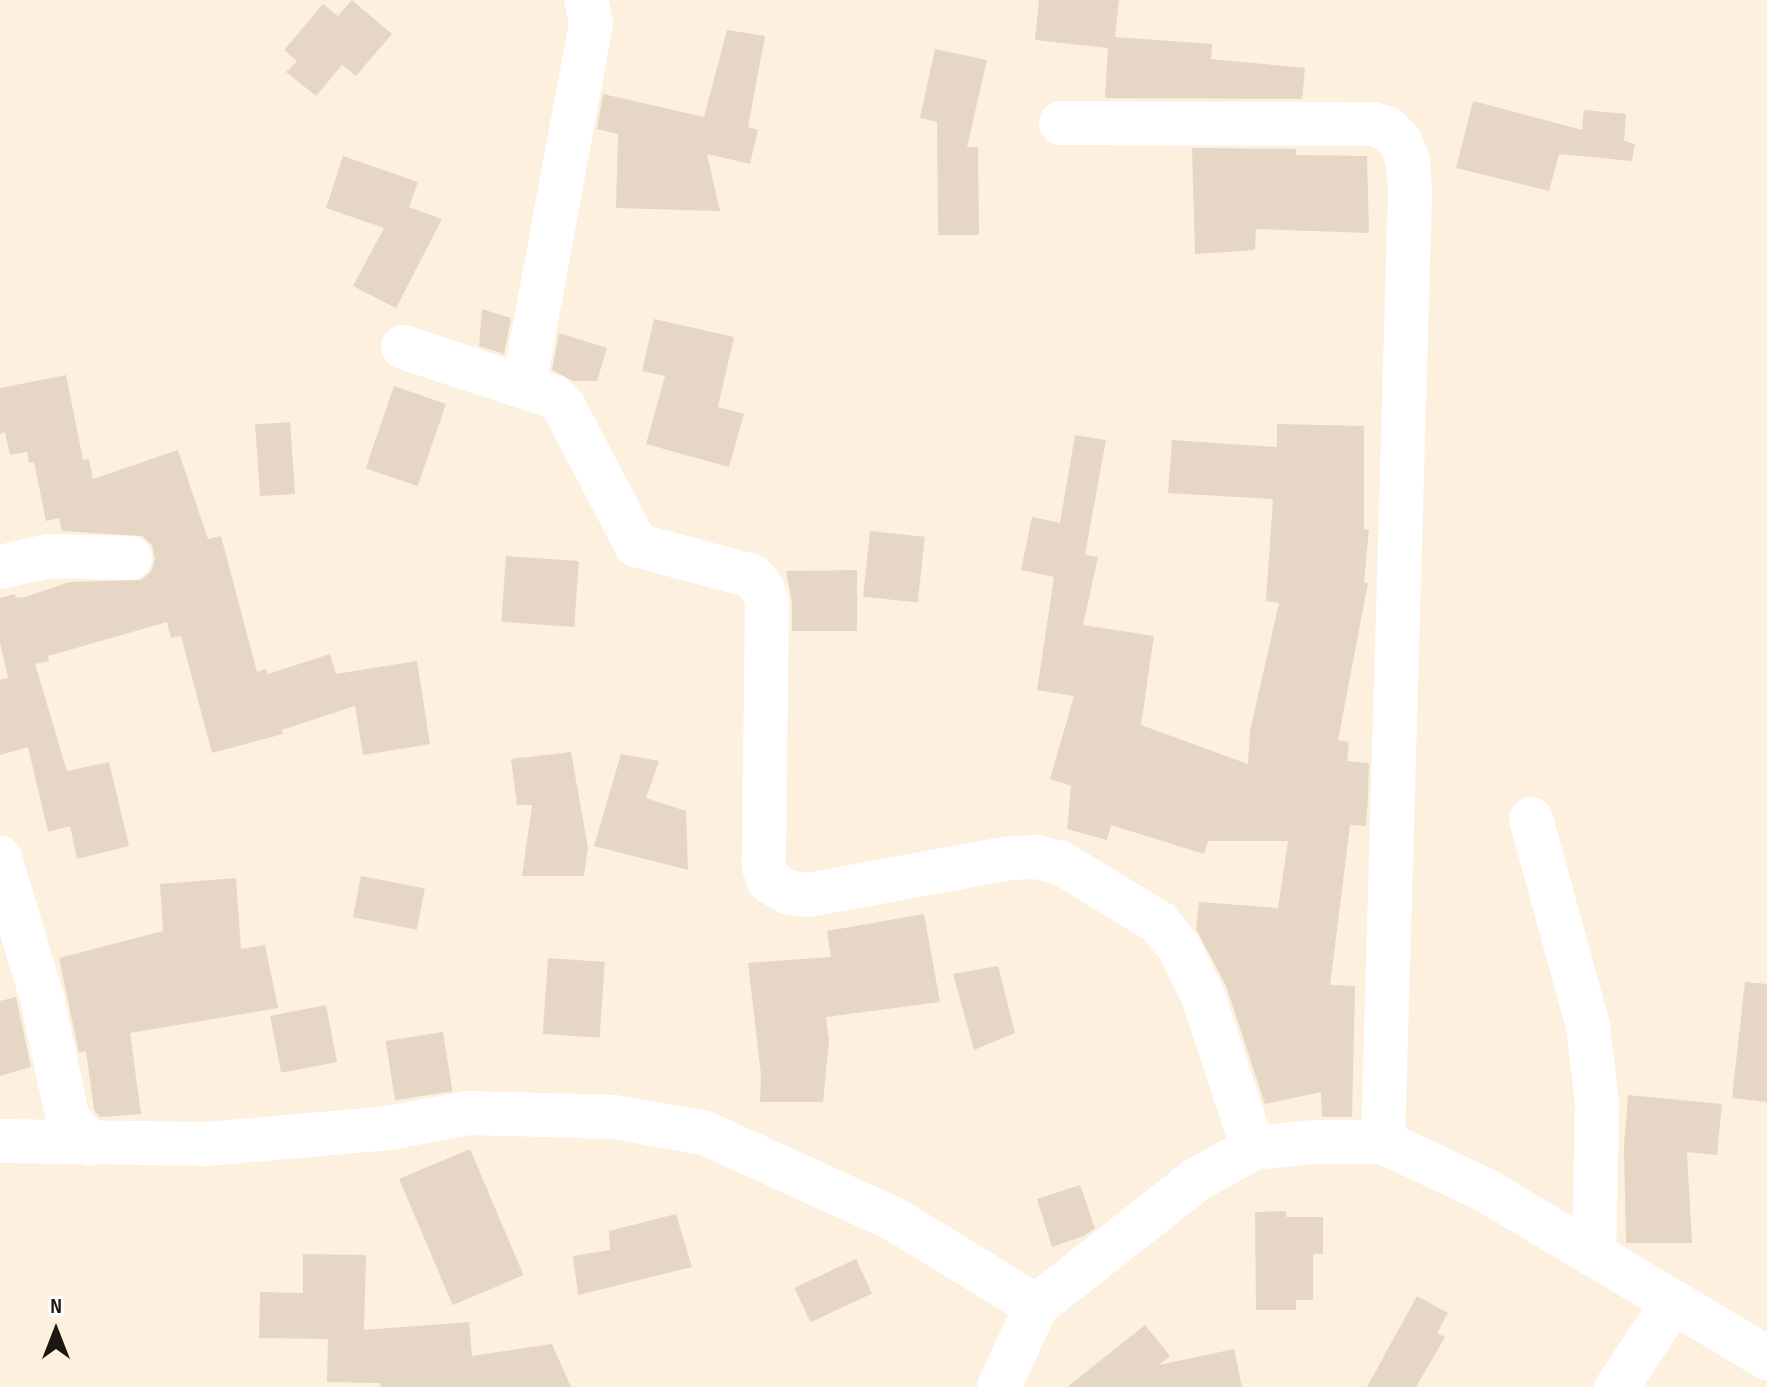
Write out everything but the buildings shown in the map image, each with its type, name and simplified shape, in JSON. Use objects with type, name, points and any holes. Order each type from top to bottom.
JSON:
[{"type":"street","points":[[524,385],[591,23],[586,0]]},
{"type":"street","points":[[1061,123],[1373,124],[1388,129],[1400,141],[1408,162],[1410,224],[1383,1142]]},
{"type":"street","points":[[403,347],[554,397],[564,407],[636,545],[752,576],[762,588],[767,602],[764,866],[769,881],[787,892],[808,895],[1010,858],[1036,857],[1061,863],[1158,922],[1179,947],[1202,994],[1253,1148]]},
{"type":"street","points":[[0,567],[49,556],[130,558]]},
{"type":"street","points":[[1531,819],[1588,1026],[1597,1103],[1594,1255]]},
{"type":"street","points":[[0,858],[42,998],[68,1119],[90,1144]]},
{"type":"street","points":[[0,1141],[90,1144],[274,1140],[388,1128],[469,1113],[614,1117],[705,1133],[894,1219],[1036,1306]]},
{"type":"street","points":[[999,1387],[1036,1306],[1196,1180],[1253,1148],[1314,1142],[1383,1142],[1487,1191],[1767,1358]]},
{"type":"street","points":[[1617,1387],[1673,1302]]}]
